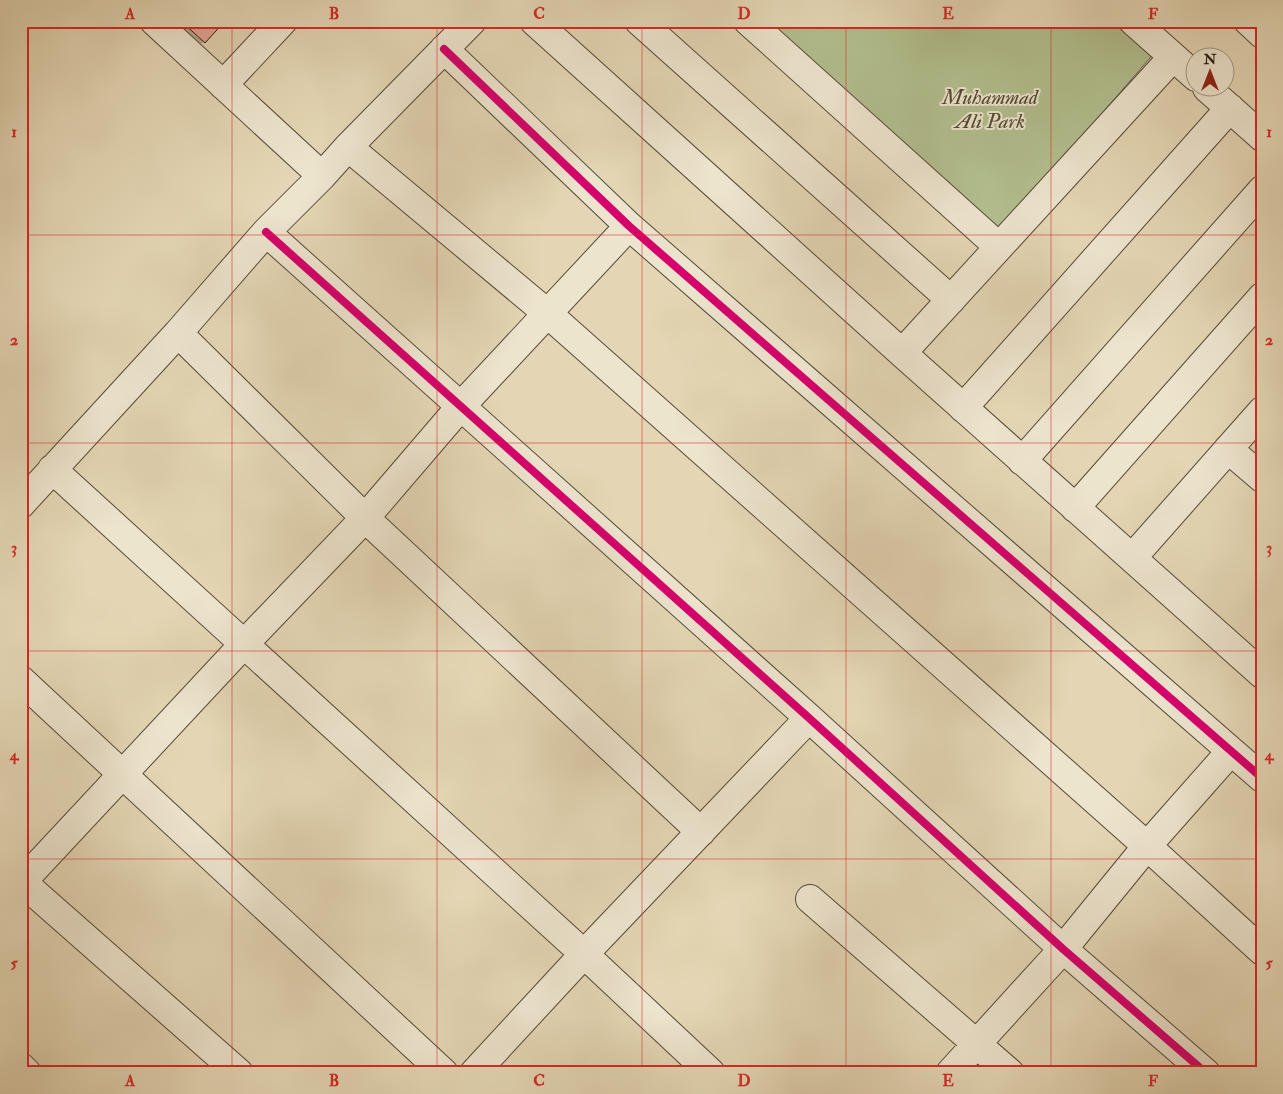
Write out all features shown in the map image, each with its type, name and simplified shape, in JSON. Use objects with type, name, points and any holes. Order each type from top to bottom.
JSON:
[{"type":"street","points":[[154,21],[322,176]]},
{"type":"street","points":[[223,85],[283,21]]},
{"type":"street","points":[[21,504],[178,333],[266,232],[472,21]]},
{"type":"street","points":[[534,21],[1022,461],[1262,674]]},
{"type":"street","points":[[639,21],[951,300]]},
{"type":"street","points":[[748,21],[1000,247]]},
{"type":"street","points":[[1133,21],[1186,68]]},
{"type":"street","points":[[1248,21],[1262,34]]},
{"type":"street","points":[[444,49],[629,226],[1262,778]]},
{"type":"street","points":[[902,353],[1173,57]]},
{"type":"street","points":[[1218,98],[1262,137]]},
{"type":"street","points":[[963,408],[1230,108]]},
{"type":"street","points":[[348,147],[547,313],[1147,846],[1262,951]]},
{"type":"street","points":[[1022,461],[1262,190]]},
{"type":"street","points":[[239,1073],[22,882],[244,644],[365,518],[461,406],[629,226]]},
{"type":"street","points":[[266,232],[809,718],[1063,949],[1206,1073]]},
{"type":"street","points":[[1075,508],[1262,297]]},
{"type":"street","points":[[178,333],[365,518],[701,832]]},
{"type":"street","points":[[1132,558],[1262,411]]},
{"type":"street","points":[[1228,449],[1262,478]]},
{"type":"street","points":[[52,469],[584,954],[710,1073]]},
{"type":"street","points":[[21,680],[444,1073]]},
{"type":"street","points":[[474,1073],[584,954],[809,718]]},
{"type":"street","points":[[950,1073],[1063,949],[1147,846],[1232,751]]},
{"type":"street","points":[[810,899],[1010,1073]]},
{"type":"street","points":[[21,1068],[27,1073]]},
{"type":"green space","name":"Muhammad Ali Park","points":[[752,21],[1122,21],[1156,51],[999,232]]},
{"type":"building","points":[[181,21],[225,21],[205,43]]},
{"type":"cycle path","points":[[444,49],[629,226],[1262,778]]},
{"type":"cycle path","points":[[266,232],[809,718],[1063,949],[1206,1073]]}]
